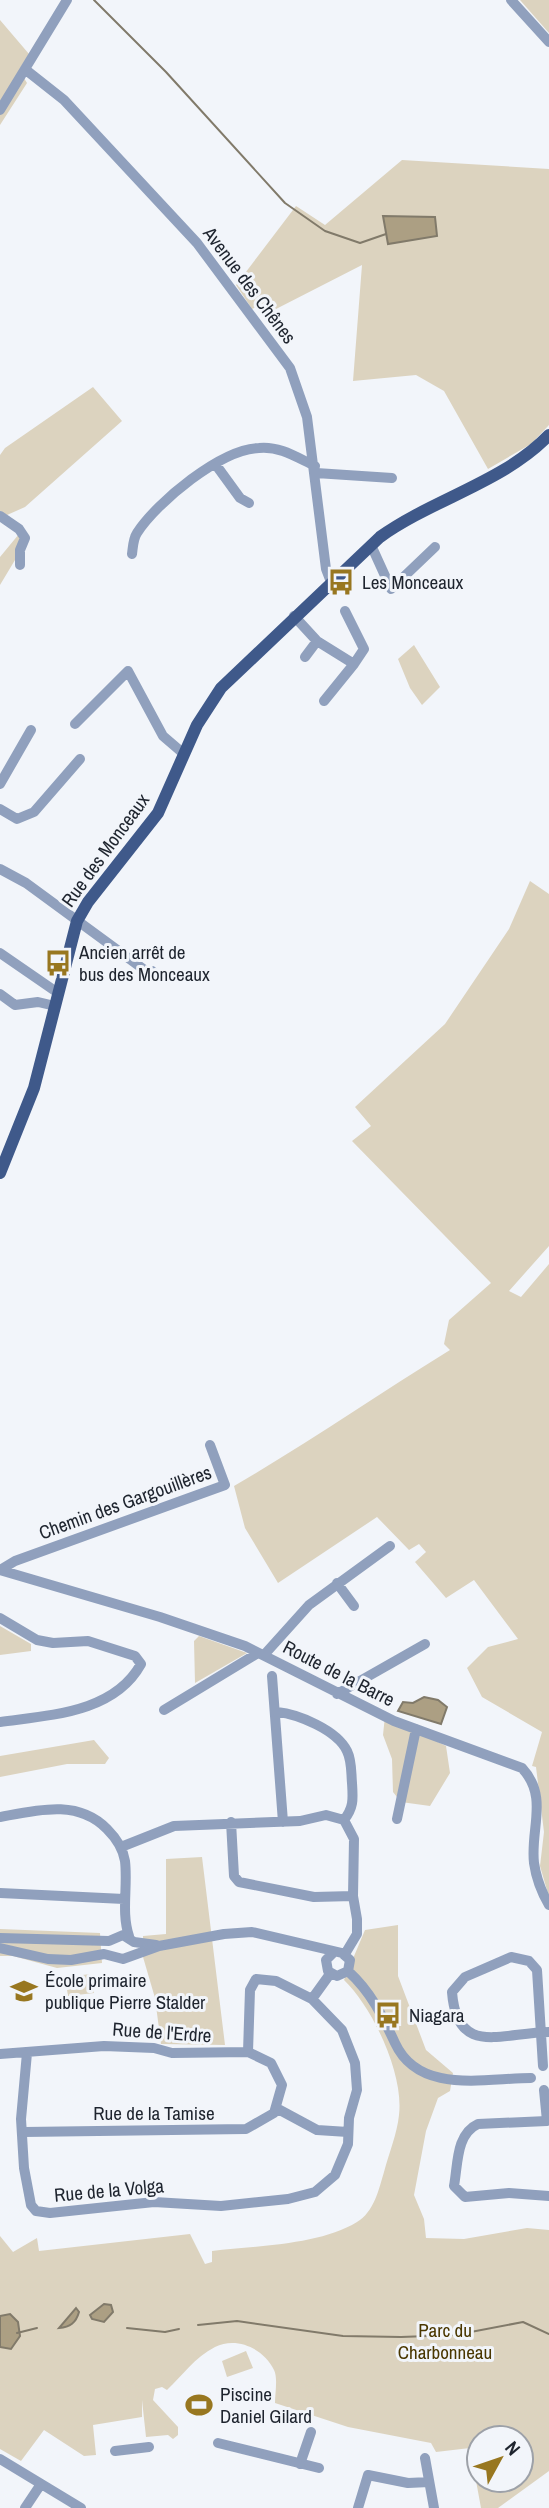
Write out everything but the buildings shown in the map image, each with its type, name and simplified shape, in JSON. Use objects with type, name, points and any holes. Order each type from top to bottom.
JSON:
[{"type":"main road","name":"Rue des Monceaux","points":[[0,1172],[34,1088],[77,921],[88,902],[158,813],[204,712],[221,688],[376,541],[411,516],[510,466],[549,435]]},
{"type":"street","points":[[0,110],[67,0]]},
{"type":"street","points":[[511,0],[549,42]]},
{"type":"street","name":"Avenue des Chênes","points":[[27,68],[64,100],[186,230],[267,333],[298,384],[315,469],[326,569],[331,582]]},
{"type":"street","points":[[132,554],[137,533],[180,488],[241,451],[259,447],[287,452],[315,469],[392,478]]},
{"type":"street","points":[[216,465],[240,498],[249,503]]},
{"type":"street","points":[[0,516],[19,529],[25,538],[20,551],[20,565]]},
{"type":"street","points":[[376,541],[391,589],[435,547]]},
{"type":"street","points":[[324,701],[364,649],[345,611]]},
{"type":"street","points":[[294,616],[317,641],[354,664]]},
{"type":"street","points":[[305,657],[317,641]]},
{"type":"street","points":[[75,724],[128,671],[163,736],[184,754]]},
{"type":"street","points":[[0,784],[32,730]]},
{"type":"street","points":[[0,809],[17,819],[34,812],[80,759]]},
{"type":"street","points":[[0,869],[26,883],[146,971],[152,971]]},
{"type":"street","points":[[0,953],[57,999]]},
{"type":"street","points":[[0,994],[15,1005],[57,999]]},
{"type":"street","name":"Chemin des Gargouillères","points":[[0,1570],[15,1561],[225,1485],[210,1445]]},
{"type":"street","points":[[164,1710],[261,1654],[301,1611],[390,1546]]},
{"type":"street","name":"Route de la Barre","points":[[0,1570],[160,1617],[261,1654],[337,1694],[416,1729],[509,1761],[531,1778],[538,1793],[534,1862],[549,1905]]},
{"type":"street","points":[[337,1583],[354,1606]]},
{"type":"street","points":[[0,1618],[37,1640],[52,1643],[88,1641],[135,1656],[141,1664],[126,1686],[90,1706],[0,1722]]},
{"type":"street","points":[[337,1694],[425,1644]]},
{"type":"street","points":[[272,1676],[283,1822]]},
{"type":"street","points":[[276,1712],[292,1713],[323,1730],[346,1749],[351,1763],[353,1805],[344,1820]]},
{"type":"street","points":[[397,1819],[416,1729]]},
{"type":"street","points":[[0,1817],[42,1809],[80,1812],[102,1824],[121,1847],[126,1871],[124,1899],[127,1959],[115,1956],[48,1959],[0,1948]]},
{"type":"street","points":[[0,1938],[126,1941],[159,1946],[224,1934],[252,1932],[306,1944],[330,1957],[345,1954],[357,1934],[353,1896],[354,1839],[344,1820],[326,1815],[283,1822],[174,1826],[121,1847]]},
{"type":"street","points":[[232,1822],[234,1876],[239,1882],[314,1897],[353,1896]]},
{"type":"street","points":[[0,1893],[124,1899]]},
{"type":"street","points":[[115,1956],[111,1949],[126,1941]]},
{"type":"street","points":[[330,1974],[341,1976],[348,1971],[350,1960],[345,1954]]},
{"type":"street","points":[[312,1999],[330,1974],[330,1957]]},
{"type":"street","points":[[545,2032],[470,2035],[457,2020],[453,1992],[457,1983],[511,1957],[529,1961],[537,1970],[545,2032],[546,2067],[534,2069],[531,2078],[535,2087],[546,2089],[548,2121],[478,2124],[469,2128],[463,2137],[454,2186],[465,2197],[509,2193],[549,2196]]},
{"type":"street","points":[[348,1971],[377,2005],[401,2054],[421,2071],[445,2080],[531,2078]]},
{"type":"street","name":"Rue de la Volga","points":[[27,2053],[21,2110],[24,2168],[31,2205],[42,2213],[142,2202],[180,2201],[221,2206],[302,2197],[315,2192],[335,2175],[343,2162],[358,2090],[355,2063],[342,2030],[312,1999],[276,1981],[256,1979],[250,1990],[248,2052]]},
{"type":"street","name":"Rue de l'Erdre","points":[[0,2054],[27,2053],[60,2047],[104,2046],[154,2048],[172,2053],[248,2052]]},
{"type":"street","points":[[248,2052],[264,2058],[276,2069],[282,2085],[278,2109],[317,2130],[348,2132]]},
{"type":"street","name":"Rue de la Tamise","points":[[24,2132],[232,2131],[258,2124],[278,2109]]},
{"type":"street","points":[[300,2464],[311,2432]]},
{"type":"street","points":[[218,2443],[319,2468]]},
{"type":"street","points":[[115,2451],[149,2447]]},
{"type":"street","points":[[425,2458],[434,2508]]},
{"type":"street","points":[[0,2459],[81,2508]]},
{"type":"street","points":[[358,2508],[368,2475],[408,2483],[429,2482]]},
{"type":"street","points":[[25,2508],[41,2484]]},
{"type":"green space","points":[[520,0],[549,0],[549,33]]},
{"type":"green space","points":[[0,20],[29,54],[19,70],[27,83],[0,125]]},
{"type":"green space","points":[[402,160],[549,169],[549,425],[531,444],[488,469],[444,391],[416,375],[353,381],[362,265],[276,309],[269,301],[252,309],[236,285],[296,206],[325,225]]},
{"type":"green space","points":[[93,387],[122,421],[25,507],[7,515],[0,511],[0,455],[5,448]]},
{"type":"green space","points":[[19,534],[24,545],[0,585],[0,557]]},
{"type":"green space","points":[[414,645],[440,687],[422,705],[410,688],[398,659]]},
{"type":"green space","points":[[530,881],[549,894],[549,1246],[509,1291],[521,1297],[549,1264],[549,1897],[540,1866],[544,1832],[536,1767],[532,1766],[542,1732],[482,1697],[467,1668],[488,1647],[518,1639],[474,1580],[446,1598],[415,1562],[426,1552],[419,1544],[409,1550],[377,1517],[278,1583],[245,1528],[234,1486],[450,1350],[444,1344],[449,1320],[491,1283],[352,1141],[371,1126],[355,1107],[445,1024],[509,929]]},
{"type":"green space","points":[[0,1626],[31,1644],[31,1651],[0,1655]]},
{"type":"green space","points":[[199,1636],[247,1653],[195,1683],[194,1641]]},
{"type":"green space","points":[[385,1716],[446,1746],[450,1773],[430,1806],[401,1802],[393,1792],[392,1759],[383,1735]]},
{"type":"green space","points":[[94,1740],[109,1758],[105,1764],[67,1764],[0,1777],[0,1756]]},
{"type":"green space","points":[[202,1857],[225,2045],[161,2044],[155,1998],[143,1957],[143,1936],[166,1934],[166,1859]]},
{"type":"green space","name":"Parc du Charbonneau","points":[[398,1925],[398,1976],[426,2050],[453,2073],[450,2091],[438,2098],[426,2131],[414,2195],[424,2219],[426,2238],[464,2239],[527,2228],[549,2230],[549,2471],[535,2481],[535,2424],[465,2424],[465,2449],[436,2452],[431,2443],[348,2427],[275,2403],[276,2377],[264,2356],[249,2346],[232,2343],[208,2351],[167,2390],[162,2387],[155,2389],[153,2400],[178,2427],[178,2435],[173,2439],[168,2435],[146,2437],[142,2400],[142,2417],[93,2425],[96,2455],[84,2456],[44,2430],[21,2461],[0,2449],[0,2236],[13,2252],[37,2238],[39,2251],[190,2234],[205,2264],[212,2262],[212,2251],[325,2236],[357,2222],[368,2212],[378,2193],[395,2136],[399,2099],[397,2081],[384,2043],[366,2007],[344,1980],[365,1930]]},
{"type":"green space","points":[[0,1929],[100,1933],[102,1963],[57,1968],[13,1956],[0,1956]]},
{"type":"green space","points":[[91,1974],[94,1993],[68,1996],[65,1977]]},
{"type":"green space","points":[[246,2351],[253,2368],[227,2377],[222,2361]]},
{"type":"green space","name":"Parc du Charbonneau","points":[[478,2494],[517,2494],[498,2508],[481,2508]]},
{"type":"shaded area","points":[[383,216],[435,217],[437,236],[388,244]]},
{"type":"shaded area","points":[[424,1697],[438,1700],[447,1707],[441,1724],[398,1711],[403,1702],[413,1703]]},
{"type":"shaded area","points":[[104,2304],[111,2305],[113,2312],[104,2322],[92,2319],[90,2315]]},
{"type":"shaded area","points":[[76,2308],[79,2312],[74,2322],[59,2328]]},
{"type":"shaded area","points":[[10,2314],[18,2322],[20,2336],[11,2349],[0,2347],[0,2316]]},
{"type":"waterway","points":[[94,0],[166,72],[285,203],[325,231],[360,243],[386,234]]},
{"type":"waterway","points":[[198,2325],[237,2321],[343,2336],[401,2337],[455,2335],[523,2322],[549,2334]]},
{"type":"waterway","points":[[17,2333],[37,2328]]},
{"type":"waterway","points":[[127,2328],[165,2332],[179,2329]]},
{"type":"place","name":"Les Monceaux","points":[[341,582]]},
{"type":"place","name":"Ancien arrêt de bus des Monceaux","points":[[58,963]]},
{"type":"place","name":"École primaire publique Pierre Stalder","points":[[24,1991]]},
{"type":"place","name":"Niagara","points":[[388,2015]]},
{"type":"place","name":"Piscine Daniel Gilard","points":[[199,2405]]}]
